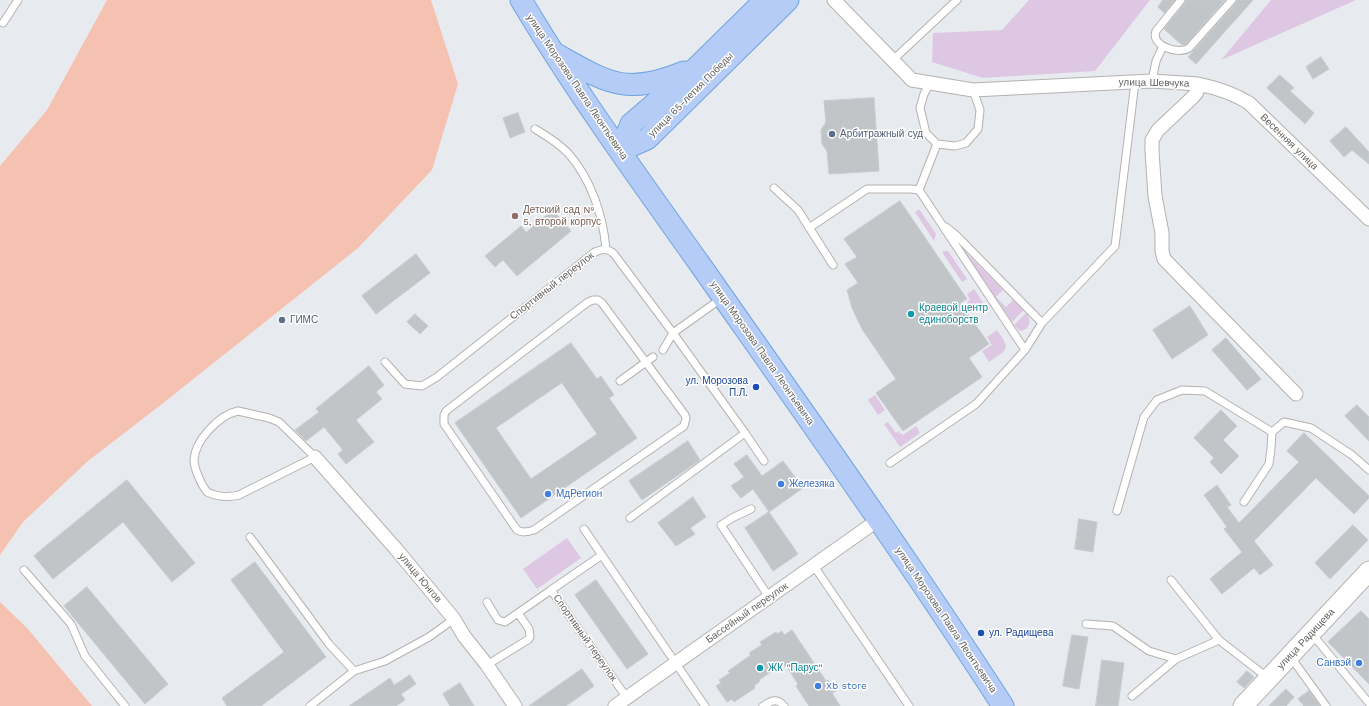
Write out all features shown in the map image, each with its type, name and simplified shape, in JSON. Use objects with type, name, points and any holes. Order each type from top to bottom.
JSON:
[{"type":"main road","name":"улица Морозова Павла Леонтьевича","points":[[521,0],[552,52],[878,520],[1003,706]]},
{"type":"main road","name":"улица 65-летия Победы","points":[[620,151],[631,124],[696,68],[765,0]]},
{"type":"main road","name":"улица 65-летия Победы","points":[[620,151],[647,139],[788,0]]},
{"type":"main road","points":[[552,52],[597,77],[620,84],[630,85],[655,82],[696,68]]},
{"type":"street","name":"улица Шевчука","points":[[836,1],[912,80],[973,90],[1152,81],[1198,84],[1197,92],[1193,97],[1158,130],[1152,140],[1155,196],[1162,233],[1162,251],[1164,258],[1296,394]]},
{"type":"street","name":"Весенняя улица","points":[[1198,84],[1222,90],[1238,96],[1250,103],[1369,219]]},
{"type":"street","name":"улица Юнгов","points":[[315,457],[396,549],[454,619],[464,636],[487,665],[515,706]]},
{"type":"street","name":"Бассейный переулок","points":[[615,706],[878,520]]},
{"type":"street","name":"улица Радищева","points":[[1243,706],[1368,575]]},
{"type":"lane","points":[[3,23],[18,0]]},
{"type":"lane","points":[[893,60],[957,0]]},
{"type":"lane","points":[[1181,0],[1154,35],[1155,39],[1163,46],[1178,51],[1186,50],[1232,0]]},
{"type":"lane","points":[[1152,81],[1156,62],[1163,46]]},
{"type":"lane","points":[[890,463],[976,404],[1025,350],[1042,323],[1115,246],[1135,82]]},
{"type":"lane","points":[[930,83],[924,94],[920,108],[926,134],[937,144],[955,146],[966,143],[978,129],[980,110],[973,90]]},
{"type":"lane","points":[[535,129],[552,139],[568,154],[590,184],[604,231],[606,249]]},
{"type":"lane","points":[[919,190],[937,144]]},
{"type":"lane","points":[[774,188],[798,210],[833,264]]},
{"type":"lane","points":[[809,228],[867,190],[919,190]]},
{"type":"lane","points":[[919,190],[1025,350]]},
{"type":"lane","points":[[939,222],[956,235],[1042,323]]},
{"type":"lane","name":"Спортивный переулок","points":[[385,362],[404,384],[422,386],[437,377],[595,252],[606,249],[614,254],[673,333],[764,461]]},
{"type":"lane","points":[[663,350],[673,333],[723,298]]},
{"type":"lane","points":[[593,300],[598,300],[602,303],[645,363],[685,415],[686,418],[684,426],[534,530],[522,532],[517,530],[444,424],[444,415],[446,411],[588,302],[593,300]]},
{"type":"lane","points":[[620,381],[653,357]]},
{"type":"lane","points":[[1117,511],[1144,418],[1157,400],[1182,390],[1205,391],[1272,432]]},
{"type":"lane","points":[[238,411],[270,418],[279,422],[315,457],[278,477],[232,497],[216,495],[205,490],[196,470],[194,460],[196,450],[212,426],[233,412],[238,411]]},
{"type":"lane","points":[[1244,502],[1268,464],[1272,432],[1284,422],[1311,428],[1352,456],[1369,470]]},
{"type":"lane","points":[[630,518],[744,433]]},
{"type":"lane","points":[[752,509],[721,525],[769,597]]},
{"type":"lane","points":[[584,530],[705,706]]},
{"type":"lane","points":[[250,537],[329,644],[354,671]]},
{"type":"lane","name":"Спортивный переулок","points":[[602,555],[551,590],[626,698]]},
{"type":"lane","points":[[814,566],[909,706]]},
{"type":"lane","points":[[24,570],[71,624],[86,656],[125,706]]},
{"type":"lane","points":[[1171,580],[1219,640],[1269,678]]},
{"type":"lane","points":[[487,602],[498,620],[505,622],[551,590]]},
{"type":"lane","points":[[487,665],[529,639],[529,629],[518,613]]},
{"type":"lane","points":[[310,706],[354,671],[385,661],[429,637],[454,619]]},
{"type":"lane","points":[[1086,624],[1113,626],[1149,651],[1176,659]]},
{"type":"lane","points":[[1311,633],[1369,703]]},
{"type":"lane","points":[[1132,696],[1176,659],[1219,640]]},
{"type":"lane","points":[[1290,656],[1326,706]]},
{"type":"lane","points":[[763,706],[776,700],[781,702],[784,706]]},
{"type":"shaded area","points":[[107,0],[431,0],[458,84],[432,170],[358,248],[88,461],[23,522],[0,555],[0,166],[47,110]]},
{"type":"shaded area","points":[[1029,0],[1150,0],[1095,71],[983,78],[932,62],[933,33],[1002,30]]},
{"type":"shaded area","points":[[1271,0],[1356,0],[1221,60]]},
{"type":"shaded area","points":[[919,209],[936,234],[934,241],[915,212]]},
{"type":"shaded area","points":[[948,251],[967,279],[962,282],[942,252]]},
{"type":"shaded area","points":[[964,251],[1003,290],[996,297],[1006,307],[1013,300],[1024,310],[1012,322]]},
{"type":"shaded area","points":[[974,289],[984,304],[970,313],[966,307],[968,305],[967,302],[970,300],[967,294]]},
{"type":"shaded area","points":[[1026,313],[1029,319],[1028,327],[1020,331],[1014,325]]},
{"type":"shaded area","points":[[997,330],[1006,345],[1005,349],[989,362],[982,351],[992,345],[987,337]]},
{"type":"shaded area","points":[[875,395],[885,410],[878,415],[868,400]]},
{"type":"shaded area","points":[[888,422],[896,433],[900,431],[899,435],[901,433],[903,435],[916,426],[920,433],[900,447],[884,424]]},
{"type":"shaded area","points":[[567,538],[581,558],[537,589],[523,569]]},
{"type":"shaded area","points":[[0,602],[28,629],[92,706],[0,706]]},
{"type":"building","points":[[1163,0],[1175,0],[1164,13],[1158,7]]},
{"type":"building","points":[[1186,0],[1225,0],[1186,44],[1182,45],[1164,29]]},
{"type":"building","points":[[1237,0],[1253,0],[1196,64],[1188,57]]},
{"type":"building","points":[[1321,57],[1329,69],[1313,79],[1306,67]]},
{"type":"building","points":[[1280,75],[1294,88],[1290,91],[1314,113],[1305,124],[1267,88]]},
{"type":"building","points":[[874,98],[879,171],[829,174],[827,151],[822,144],[821,130],[826,122],[824,101]]},
{"type":"building","points":[[518,113],[525,132],[510,138],[503,118]]},
{"type":"building","points":[[1346,127],[1369,152],[1369,164],[1352,150],[1344,157],[1330,141]]},
{"type":"building","name":"Краевой центр единоборств","points":[[900,201],[967,299],[960,303],[989,344],[969,358],[982,377],[903,431],[876,393],[896,379],[862,329],[852,308],[847,290],[858,283],[845,264],[857,257],[844,239]]},
{"type":"building","points":[[553,210],[571,231],[517,276],[503,260],[495,267],[485,256],[521,226],[526,232]]},
{"type":"building","points":[[416,254],[430,273],[376,314],[362,296]]},
{"type":"building","points":[[1190,306],[1208,335],[1172,359],[1153,330]]},
{"type":"building","points":[[415,314],[428,326],[420,334],[407,322]]},
{"type":"building","points":[[1226,338],[1261,379],[1247,390],[1212,350]]},
{"type":"building","points":[[571,343],[597,379],[601,376],[614,395],[609,398],[637,438],[521,518],[455,423]],"holes":[[[562,383],[597,434],[531,479],[496,428]]]},
{"type":"building","points":[[369,366],[384,385],[376,392],[382,399],[356,420],[374,442],[346,464],[338,454],[343,450],[324,427],[306,441],[295,430],[319,412],[316,409]]},
{"type":"building","points":[[1357,405],[1369,417],[1369,441],[1345,416]]},
{"type":"building","points":[[1221,410],[1237,426],[1223,440],[1239,456],[1221,474],[1210,462],[1214,458],[1194,438]]},
{"type":"building","points":[[1304,433],[1369,496],[1369,498],[1354,514],[1316,478],[1254,541],[1273,565],[1260,575],[1254,568],[1222,594],[1210,579],[1242,552],[1224,529],[1227,527],[1204,495],[1217,485],[1231,505],[1227,507],[1239,523],[1299,462],[1287,451]]},
{"type":"building","points":[[688,441],[700,460],[642,500],[629,481]]},
{"type":"building","points":[[747,455],[762,476],[783,461],[803,488],[769,512],[753,489],[741,498],[731,486],[744,477],[734,464]]},
{"type":"building","points":[[127,480],[195,563],[172,582],[123,522],[53,579],[34,556]]},
{"type":"building","points":[[693,497],[706,517],[690,528],[695,534],[676,546],[658,523]]},
{"type":"building","points":[[769,512],[798,554],[773,571],[745,528]]},
{"type":"building","points":[[1079,519],[1097,522],[1093,552],[1075,549]]},
{"type":"building","points":[[1353,525],[1368,540],[1330,579],[1315,563]]},
{"type":"building","points":[[255,562],[326,657],[261,706],[227,706],[222,698],[284,652],[231,580]]},
{"type":"building","points":[[596,580],[648,654],[627,669],[575,595]]},
{"type":"building","points":[[87,587],[168,684],[145,704],[64,606]]},
{"type":"building","name":"Санвэй","points":[[1361,611],[1369,619],[1369,684],[1328,642]]},
{"type":"building","name":"ЖК \"Парус\"","points":[[792,630],[826,681],[828,680],[836,691],[832,693],[840,706],[809,706],[796,686],[798,684],[783,664],[759,680],[760,681],[754,686],[755,688],[734,702],[732,699],[727,702],[716,686],[721,683],[719,680],[730,673],[728,671],[751,655],[749,653],[762,645],[760,642],[776,632],[777,634],[782,631],[784,635]]},
{"type":"building","points":[[1072,635],[1088,637],[1079,689],[1063,686]]},
{"type":"building","points":[[1102,660],[1124,663],[1118,706],[1096,706]]},
{"type":"building","points":[[582,669],[594,686],[566,706],[529,706]]},
{"type":"building","points":[[1247,671],[1254,677],[1244,688],[1237,682]]},
{"type":"building","points":[[410,675],[416,684],[401,694],[405,700],[396,706],[349,706],[390,678],[394,685]]},
{"type":"building","points":[[460,683],[474,706],[450,706],[443,694]]},
{"type":"building","points":[[1286,689],[1294,697],[1286,706],[1269,706]]},
{"type":"building","points":[[1309,691],[1320,706],[1304,706],[1298,699]]},
{"type":"place","name":"Арбитражный суд","points":[[832,134]]},
{"type":"place","name":"Детский сад № 5, второй корпус","points":[[515,216]]},
{"type":"place","name":"Краевой центр единоборств","points":[[911,314]]},
{"type":"place","name":"ГИМС","points":[[282,320]]},
{"type":"place","name":"ул. Морозова П.Л.","points":[[756,387]]},
{"type":"place","name":"Железяка","points":[[781,484]]},
{"type":"place","name":"МдРегион","points":[[548,494]]},
{"type":"place","name":"ул. Радищева","points":[[981,633]]},
{"type":"place","name":"Санвэй","points":[[1359,663]]},
{"type":"place","name":"ЖК \"Парус\"","points":[[760,668]]},
{"type":"place","name":"Xb store","points":[[818,686]]}]
